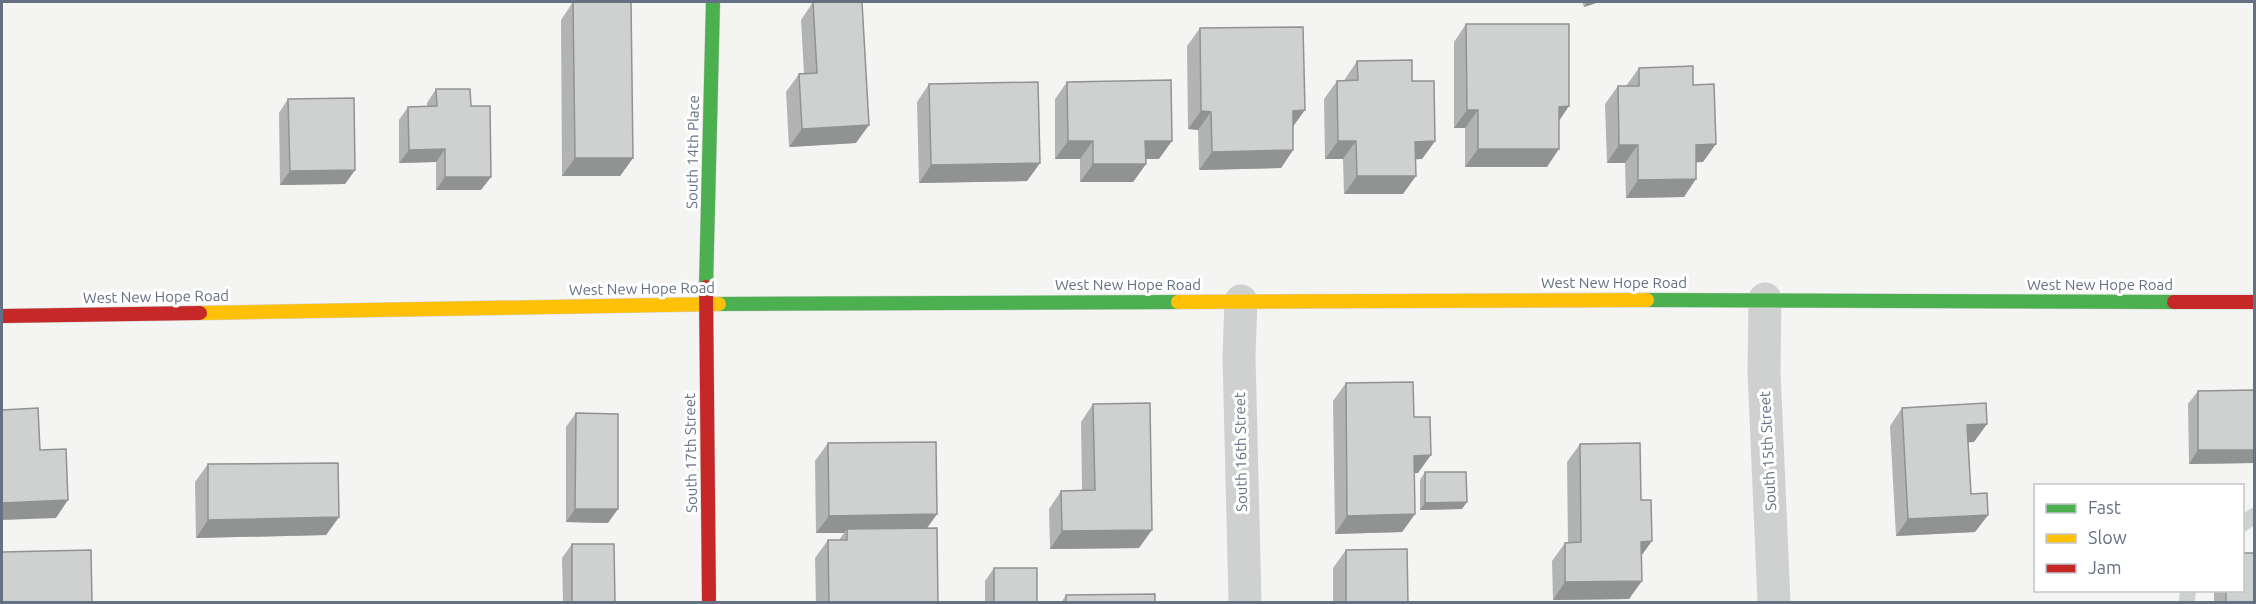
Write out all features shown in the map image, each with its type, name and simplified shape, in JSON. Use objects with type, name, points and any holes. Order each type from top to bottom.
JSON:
[{"type":"main road","name":"South 14th Place","points":[[706,304],[713,2]]},
{"type":"main road","name":"West New Hope Road","points":[[2,316],[706,304],[1766,299],[2254,302]]},
{"type":"main road","name":"South 17th Street","points":[[706,304],[709,603]]},
{"type":"street","name":"South 15th Street","points":[[1766,299],[1764,371],[1774,603]]},
{"type":"street","name":"South 16th Street","points":[[1241,301],[1239,368],[1245,603]]},
{"type":"building","points":[[573,2],[631,2],[633,158],[575,158]]},
{"type":"building","points":[[813,2],[862,2],[869,125],[802,129],[799,74],[817,73]]},
{"type":"building","points":[[1466,24],[1569,24],[1569,106],[1559,107],[1559,149],[1478,149],[1478,110],[1467,110]]},
{"type":"building","points":[[1303,27],[1305,110],[1293,111],[1293,150],[1212,152],[1211,112],[1201,111],[1200,28]]},
{"type":"building","points":[[1412,60],[1412,81],[1434,81],[1435,141],[1415,142],[1416,176],[1357,176],[1356,141],[1338,141],[1337,81],[1358,80],[1357,61]]},
{"type":"building","points":[[1693,66],[1693,85],[1714,84],[1716,144],[1696,145],[1696,179],[1638,180],[1638,145],[1619,145],[1618,86],[1639,86],[1639,68]]},
{"type":"building","points":[[1171,80],[1172,141],[1145,141],[1146,164],[1093,164],[1093,141],[1068,141],[1067,82]]},
{"type":"building","points":[[1038,82],[1040,163],[931,165],[929,84]]},
{"type":"building","points":[[436,89],[470,89],[471,106],[490,106],[491,177],[445,177],[445,149],[409,150],[408,107],[437,106]]},
{"type":"building","points":[[354,98],[355,170],[290,171],[288,99]]},
{"type":"building","points":[[1413,382],[1414,417],[1430,417],[1431,455],[1414,456],[1415,514],[1347,516],[1346,383]]},
{"type":"building","points":[[2254,390],[2254,450],[2198,450],[2198,391]]},
{"type":"building","points":[[1150,403],[1152,530],[1062,531],[1061,491],[1095,490],[1093,404]]},
{"type":"building","points":[[1986,403],[1987,424],[1967,425],[1971,494],[1987,493],[1988,515],[1908,519],[1902,408]]},
{"type":"building","points":[[38,408],[40,450],[66,449],[68,500],[2,503],[2,410]]},
{"type":"building","points":[[576,413],[618,414],[618,509],[575,509]]},
{"type":"building","points":[[936,442],[937,514],[829,516],[828,443]]},
{"type":"building","points":[[1640,443],[1641,500],[1651,500],[1652,541],[1641,542],[1642,581],[1565,582],[1565,543],[1581,542],[1580,444]]},
{"type":"building","points":[[338,463],[339,517],[208,520],[208,464]]},
{"type":"building","points":[[1425,472],[1466,472],[1467,502],[1425,503]]},
{"type":"building","points":[[937,528],[938,603],[829,603],[828,540],[847,540],[847,529]]},
{"type":"building","points":[[572,544],[614,544],[615,603],[572,603]]},
{"type":"building","points":[[1407,549],[1408,603],[1346,603],[1346,550]]},
{"type":"building","points":[[91,550],[92,603],[2,603],[2,552]]},
{"type":"building","points":[[2244,553],[2254,553],[2254,603],[2226,603],[2226,592],[2244,592]]},
{"type":"building","points":[[994,568],[1037,568],[1037,603],[994,603]]},
{"type":"building","points":[[1155,594],[1155,603],[1066,603],[1066,595]]},
{"type":"traffic: fast","points":[[706,287],[713,2]]},
{"type":"traffic: fast","points":[[1647,300],[2174,302]]},
{"type":"traffic: fast","points":[[719,304],[1178,302]]},
{"type":"traffic: slow","points":[[1178,302],[1647,300]]},
{"type":"traffic: slow","points":[[200,313],[719,304]]},
{"type":"traffic: jam","points":[[706,287],[709,602]]},
{"type":"traffic: jam","points":[[2174,302],[2254,302]]},
{"type":"traffic: jam","points":[[2,316],[200,313]]}]
